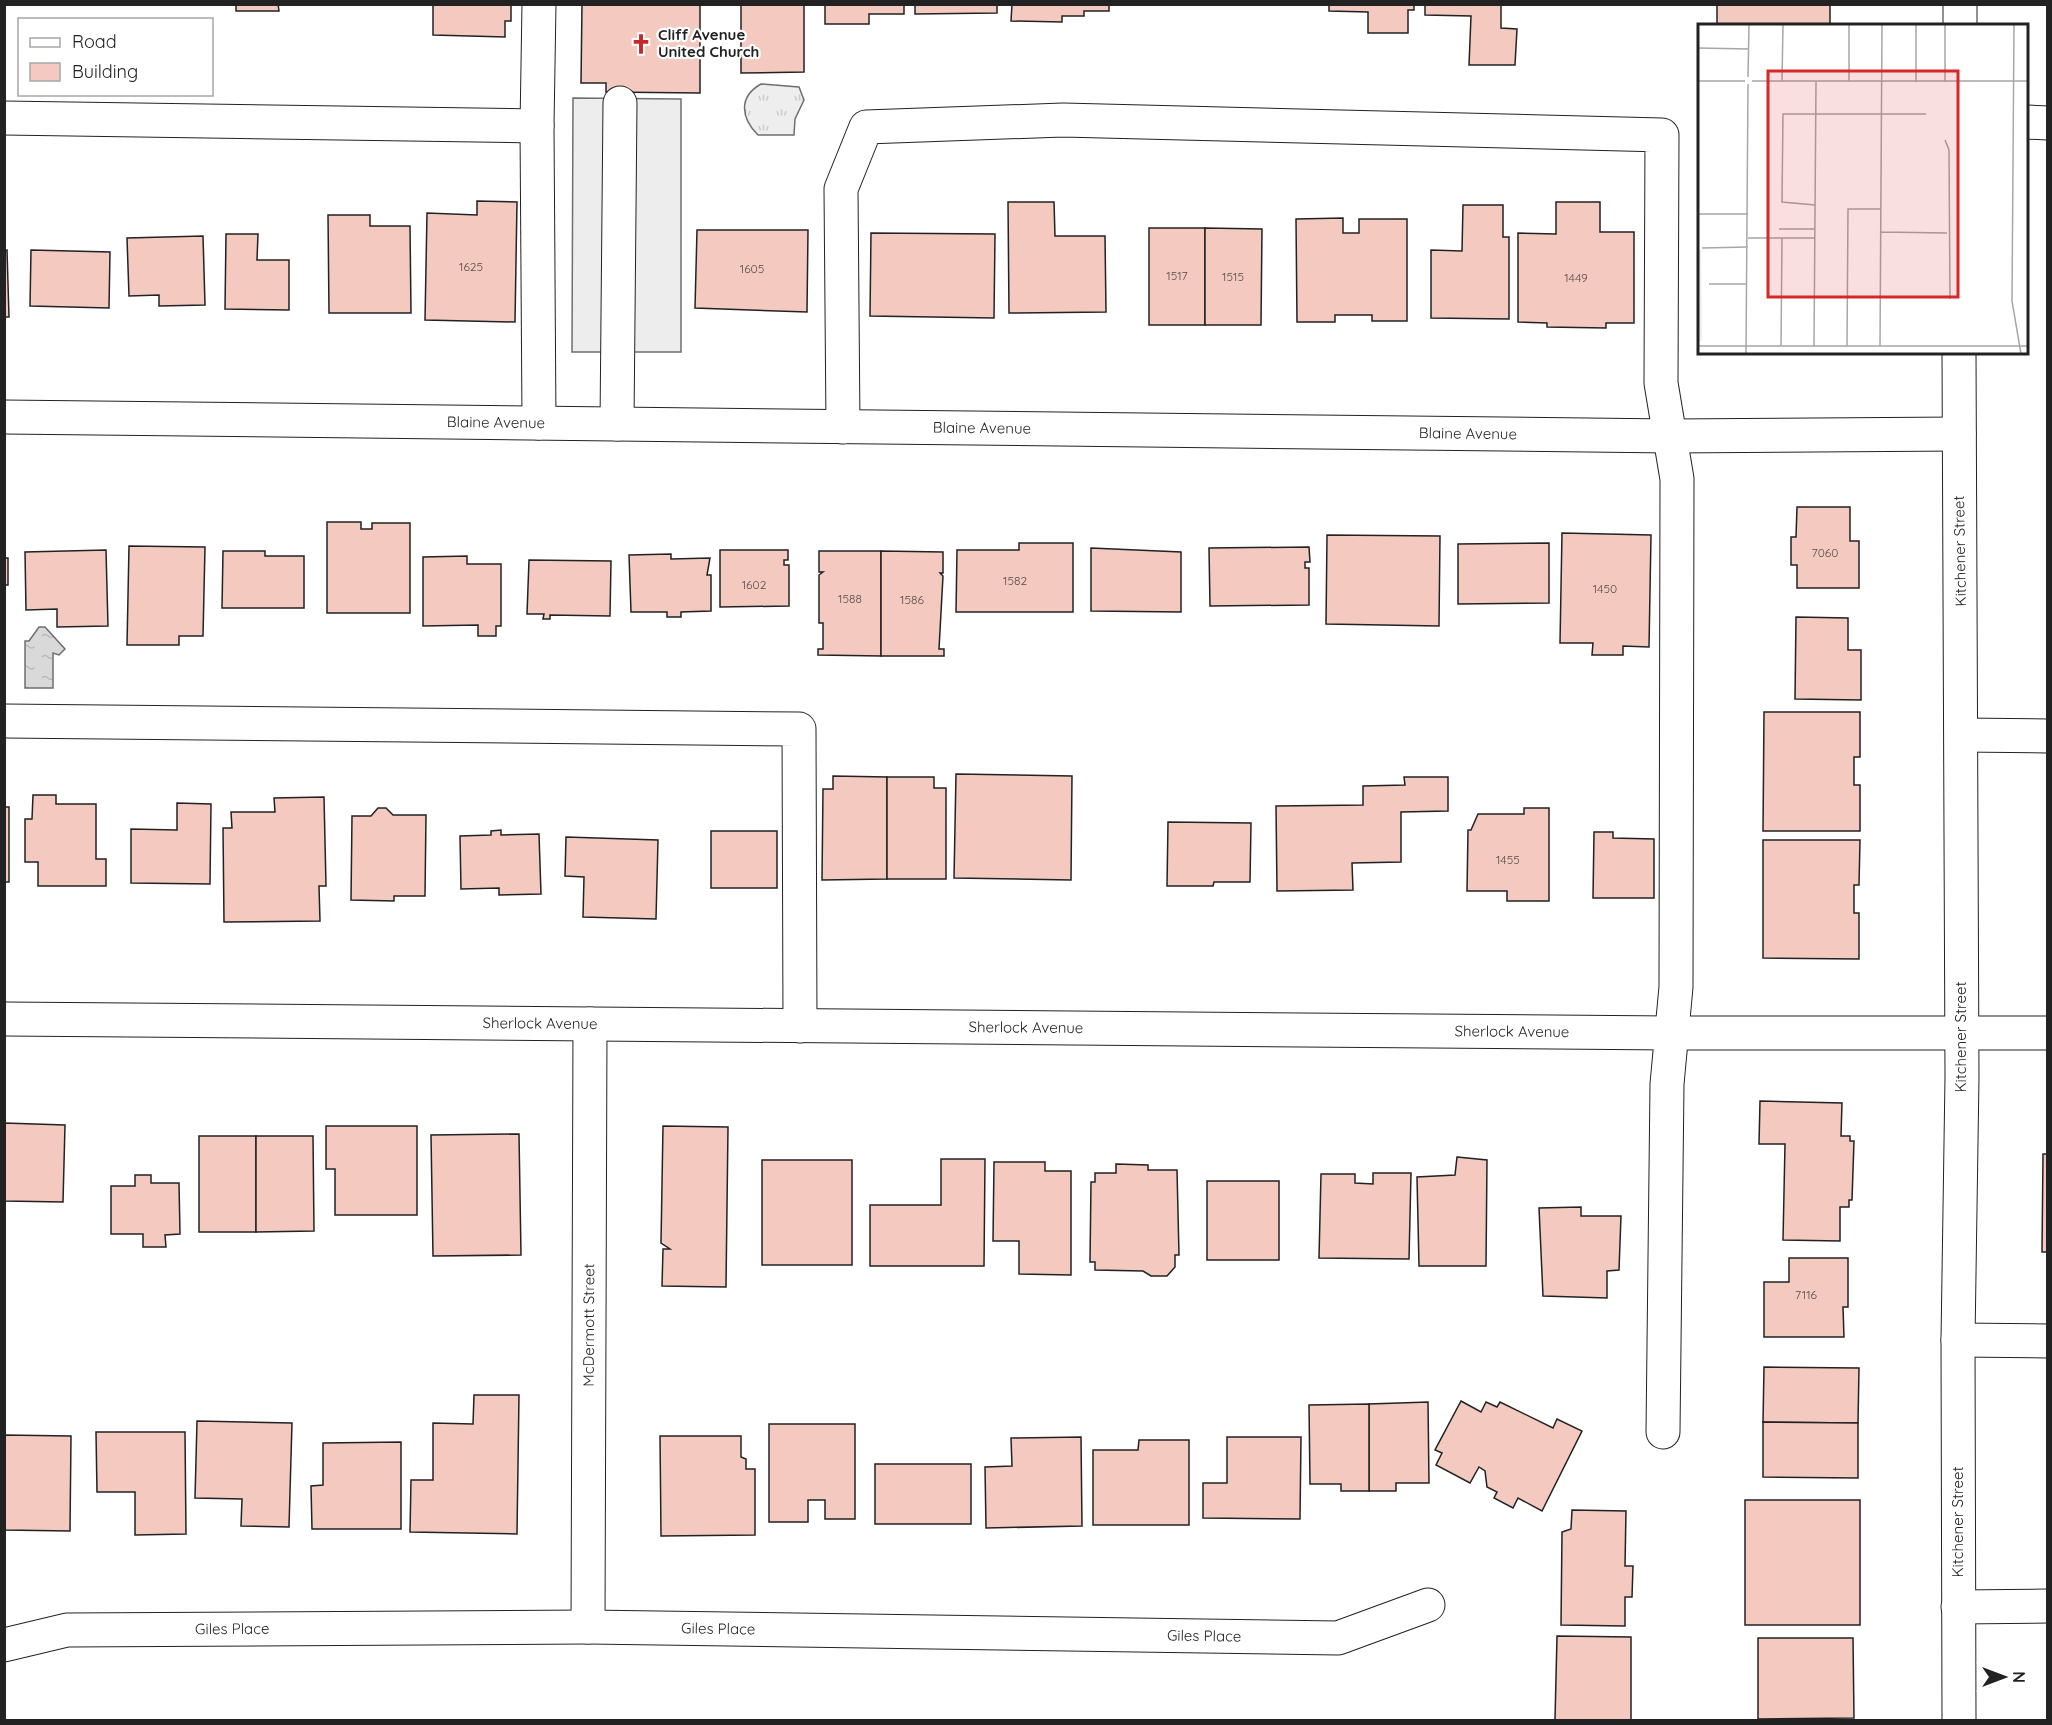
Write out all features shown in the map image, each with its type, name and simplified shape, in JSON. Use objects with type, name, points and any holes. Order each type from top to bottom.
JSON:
[{"type":"street","points":[[539,4],[537,126],[539,423]]},
{"type":"street","points":[[1960,4],[1960,24]]},
{"type":"street","points":[[617,424],[620,103]]},
{"type":"street","points":[[4,118],[537,126]]},
{"type":"street","points":[[843,427],[841,189],[866,127],[1063,120],[1662,135],[1661,383],[1677,479],[1676,987],[1667,1096],[1662,1432]]},
{"type":"street","points":[[2028,122],[2048,123]]},
{"type":"street","name":"Kitchener Street","points":[[1959,354],[1962,735],[1959,1720]]},
{"type":"street","name":"Blaine Avenue","points":[[4,417],[1671,436],[1959,434]]},
{"type":"street","points":[[4,720],[799,729],[800,1026]]},
{"type":"street","points":[[1962,735],[2048,736]]},
{"type":"street","name":"Sherlock Avenue","points":[[4,1018],[1671,1033],[2048,1033]]},
{"type":"street","name":"McDermott Street","points":[[588,1627],[590,1024]]},
{"type":"street","points":[[1959,1340],[2048,1341]]},
{"type":"street","name":"Giles Place","points":[[4,1646],[67,1630],[588,1627],[1338,1638],[1428,1605]]},
{"type":"street","points":[[1959,1607],[2048,1606]]},
{"type":"green space","points":[[761,84],[799,87],[804,100],[795,119],[794,135],[758,135],[748,122],[744,108],[745,101],[748,95]]},
{"type":"shaded area","points":[[573,98],[681,99],[681,352],[572,352]]},
{"type":"water","points":[[39,627],[45,627],[65,649],[59,655],[53,653],[53,688],[25,688],[25,641],[29,641]]},
{"type":"building","points":[[236,4],[278,4],[279,11],[236,11]]},
{"type":"building","points":[[433,4],[511,4],[511,21],[505,21],[505,37],[433,35]]},
{"type":"building","name":"Cliff Avenue United Church","points":[[582,4],[700,4],[700,93],[606,92],[606,83],[581,83]]},
{"type":"building","points":[[741,4],[804,4],[804,72],[741,73]]},
{"type":"building","points":[[825,4],[904,4],[904,14],[869,14],[869,24],[825,24]]},
{"type":"building","points":[[915,4],[997,4],[997,13],[915,14]]},
{"type":"building","points":[[1012,4],[1109,4],[1109,11],[1084,11],[1084,16],[1062,16],[1062,22],[1011,21]]},
{"type":"building","points":[[1329,4],[1414,4],[1414,10],[1408,10],[1408,33],[1368,33],[1368,12],[1329,11]]},
{"type":"building","points":[[1425,4],[1501,4],[1501,28],[1517,29],[1515,65],[1469,65],[1471,16],[1425,15]]},
{"type":"building","points":[[1717,4],[1830,4],[1830,24],[1717,24]]},
{"type":"building","points":[[477,201],[517,202],[515,322],[425,320],[427,213],[477,215]]},
{"type":"building","points":[[1008,202],[1054,202],[1055,236],[1105,236],[1106,312],[1009,313]]},
{"type":"building","points":[[1556,202],[1600,202],[1600,232],[1634,232],[1634,323],[1606,323],[1606,328],[1547,327],[1547,323],[1518,322],[1518,233],[1556,234]]},
{"type":"building","points":[[1463,205],[1503,205],[1503,237],[1509,237],[1509,319],[1431,318],[1431,250],[1462,251]]},
{"type":"building","points":[[328,215],[370,215],[370,226],[410,226],[411,313],[329,313]]},
{"type":"building","points":[[1343,218],[1343,233],[1359,233],[1359,219],[1407,219],[1407,321],[1372,321],[1372,315],[1335,315],[1335,322],[1297,322],[1296,219]]},
{"type":"building","points":[[1149,228],[1205,228],[1205,325],[1149,325]]},
{"type":"building","points":[[1205,228],[1262,229],[1261,325],[1205,325]]},
{"type":"building","points":[[697,230],[808,230],[807,312],[695,308]]},
{"type":"building","points":[[871,233],[995,234],[994,318],[870,316]]},
{"type":"building","points":[[226,234],[258,234],[257,260],[289,260],[289,310],[225,309]]},
{"type":"building","points":[[203,236],[205,305],[159,306],[159,295],[129,296],[127,238]]},
{"type":"building","points":[[7,250],[9,317],[4,317],[4,251]]},
{"type":"building","points":[[31,250],[110,252],[109,308],[30,306]]},
{"type":"building","points":[[1797,507],[1850,507],[1850,541],[1859,541],[1859,588],[1797,588],[1797,565],[1791,565],[1791,537],[1796,537]]},
{"type":"building","points":[[327,522],[361,522],[361,529],[372,529],[372,523],[410,523],[410,613],[327,613]]},
{"type":"building","points":[[1562,533],[1651,535],[1649,647],[1623,646],[1623,655],[1592,655],[1593,643],[1560,643]]},
{"type":"building","points":[[1327,535],[1440,536],[1439,626],[1326,624]]},
{"type":"building","points":[[1019,543],[1073,543],[1073,612],[956,612],[957,550],[1019,550]]},
{"type":"building","points":[[1549,543],[1549,603],[1458,604],[1458,544]]},
{"type":"building","points":[[129,546],[205,547],[203,636],[179,636],[179,645],[127,645]]},
{"type":"building","points":[[1309,547],[1310,562],[1305,562],[1305,568],[1309,568],[1309,605],[1210,606],[1209,548]]},
{"type":"building","points":[[1091,548],[1181,552],[1181,612],[1091,611]]},
{"type":"building","points":[[106,550],[108,626],[57,627],[57,609],[26,610],[25,552]]},
{"type":"building","points":[[720,550],[788,550],[788,560],[784,560],[784,565],[789,565],[789,606],[720,607]]},
{"type":"building","points":[[223,551],[265,551],[265,556],[304,556],[304,608],[222,608]]},
{"type":"building","points":[[819,551],[881,551],[881,656],[818,655],[818,649],[823,649],[823,623],[819,623],[819,575],[823,572],[819,572]]},
{"type":"building","points":[[881,551],[943,552],[943,573],[940,573],[943,576],[939,649],[944,649],[944,656],[881,656]]},
{"type":"building","points":[[671,554],[671,559],[710,558],[707,575],[711,575],[711,611],[681,612],[681,617],[667,617],[667,612],[631,612],[629,555]]},
{"type":"building","points":[[467,556],[467,564],[501,564],[501,626],[496,626],[496,636],[478,636],[478,625],[423,626],[423,557]]},
{"type":"building","points":[[4,558],[8,558],[8,585],[4,585]]},
{"type":"building","points":[[529,560],[611,561],[610,616],[550,615],[550,619],[543,619],[544,614],[527,614]]},
{"type":"building","points":[[1796,617],[1848,618],[1848,650],[1861,650],[1861,700],[1795,699]]},
{"type":"building","points":[[1764,712],[1860,712],[1860,757],[1854,757],[1854,785],[1860,785],[1860,831],[1763,831]]},
{"type":"building","points":[[956,774],[1072,776],[1071,880],[954,878]]},
{"type":"building","points":[[833,776],[887,777],[887,879],[822,880],[823,789],[833,789]]},
{"type":"building","points":[[887,777],[934,777],[934,788],[946,788],[946,879],[887,879]]},
{"type":"building","points":[[1404,777],[1448,777],[1448,811],[1401,812],[1401,862],[1352,863],[1353,890],[1277,891],[1276,806],[1363,805],[1363,786],[1405,785]]},
{"type":"building","points":[[33,795],[56,795],[56,804],[96,804],[96,859],[106,859],[106,886],[38,886],[38,862],[25,862],[25,819],[32,819]]},
{"type":"building","points":[[324,797],[326,886],[319,886],[320,921],[224,922],[223,828],[232,828],[231,812],[275,812],[274,798]]},
{"type":"building","points":[[177,803],[211,804],[210,884],[131,883],[131,829],[177,830]]},
{"type":"building","points":[[4,807],[9,807],[9,882],[4,882]]},
{"type":"building","points":[[378,808],[386,808],[393,815],[426,815],[425,896],[394,896],[394,901],[351,900],[352,816],[371,816]]},
{"type":"building","points":[[1524,808],[1549,808],[1549,901],[1507,901],[1507,891],[1467,891],[1468,830],[1471,830],[1478,814],[1524,814]]},
{"type":"building","points":[[1168,822],[1251,823],[1250,882],[1214,882],[1213,886],[1167,886]]},
{"type":"building","points":[[501,830],[501,835],[539,834],[541,894],[499,895],[499,888],[461,889],[460,836],[491,835],[491,831]]},
{"type":"building","points":[[711,831],[777,831],[777,888],[711,888]]},
{"type":"building","points":[[1594,832],[1613,832],[1613,838],[1654,839],[1654,898],[1593,898]]},
{"type":"building","points":[[566,837],[658,840],[656,919],[583,917],[584,877],[565,876]]},
{"type":"building","points":[[1763,840],[1860,840],[1859,885],[1854,885],[1854,913],[1859,913],[1859,959],[1763,958]]},
{"type":"building","points":[[1760,1101],[1842,1103],[1841,1136],[1850,1136],[1850,1141],[1854,1141],[1852,1200],[1849,1200],[1849,1207],[1840,1207],[1840,1241],[1783,1240],[1785,1144],[1759,1144]]},
{"type":"building","points":[[4,1123],[65,1125],[63,1202],[4,1201]]},
{"type":"building","points":[[326,1126],[417,1126],[417,1215],[335,1215],[335,1169],[326,1169]]},
{"type":"building","points":[[663,1126],[728,1127],[726,1287],[662,1286],[663,1249],[670,1249],[661,1243]]},
{"type":"building","points":[[519,1134],[521,1255],[433,1256],[431,1135]]},
{"type":"building","points":[[199,1136],[256,1136],[256,1232],[199,1232]]},
{"type":"building","points":[[256,1136],[313,1136],[314,1231],[256,1232]]},
{"type":"building","points":[[2043,1154],[2048,1154],[2048,1252],[2042,1252]]},
{"type":"building","points":[[1457,1157],[1487,1160],[1486,1266],[1419,1266],[1417,1177],[1455,1175]]},
{"type":"building","points":[[941,1159],[985,1159],[984,1266],[870,1266],[870,1205],[941,1205]]},
{"type":"building","points":[[762,1160],[852,1160],[852,1265],[762,1265]]},
{"type":"building","points":[[994,1162],[1045,1162],[1045,1171],[1071,1171],[1071,1275],[1019,1274],[1019,1241],[993,1241]]},
{"type":"building","points":[[1116,1164],[1148,1165],[1148,1170],[1177,1170],[1179,1255],[1175,1255],[1175,1267],[1167,1276],[1151,1276],[1143,1271],[1095,1270],[1095,1262],[1090,1262],[1091,1182],[1095,1182],[1095,1173],[1116,1173]]},
{"type":"building","points":[[1373,1173],[1411,1173],[1409,1259],[1319,1258],[1321,1174],[1355,1174],[1355,1183],[1373,1184]]},
{"type":"building","points":[[135,1175],[151,1175],[151,1183],[179,1183],[180,1234],[165,1235],[166,1247],[143,1247],[143,1234],[111,1234],[111,1186],[135,1186]]},
{"type":"building","points":[[1207,1181],[1279,1181],[1279,1260],[1207,1260]]},
{"type":"building","points":[[1581,1207],[1581,1216],[1621,1216],[1619,1270],[1607,1271],[1607,1298],[1543,1296],[1539,1208]]},
{"type":"building","points":[[1789,1258],[1848,1258],[1848,1307],[1843,1307],[1844,1337],[1764,1337],[1764,1282],[1789,1282]]},
{"type":"building","points":[[1764,1367],[1859,1368],[1858,1423],[1763,1422]]},
{"type":"building","points":[[474,1395],[519,1395],[517,1534],[410,1532],[411,1480],[433,1480],[433,1423],[473,1424]]},
{"type":"building","points":[[1461,1401],[1481,1412],[1486,1402],[1497,1407],[1500,1402],[1553,1428],[1557,1419],[1582,1431],[1542,1511],[1518,1498],[1513,1508],[1494,1498],[1497,1492],[1487,1487],[1485,1471],[1479,1467],[1470,1483],[1436,1465],[1442,1453],[1435,1450]]},
{"type":"building","points":[[1428,1402],[1429,1483],[1396,1483],[1396,1491],[1369,1491],[1369,1404]]},
{"type":"building","points":[[1369,1404],[1369,1491],[1341,1491],[1341,1484],[1310,1484],[1309,1405]]},
{"type":"building","points":[[197,1421],[292,1423],[289,1527],[241,1526],[242,1499],[195,1498]]},
{"type":"building","points":[[1763,1422],[1858,1423],[1858,1478],[1763,1477]]},
{"type":"building","points":[[769,1424],[855,1424],[855,1519],[825,1519],[825,1500],[808,1500],[808,1522],[769,1522]]},
{"type":"building","points":[[96,1432],[185,1432],[186,1534],[135,1535],[135,1492],[97,1492]]},
{"type":"building","points":[[4,1435],[71,1436],[70,1531],[4,1530]]},
{"type":"building","points":[[660,1436],[741,1436],[741,1457],[746,1459],[746,1469],[755,1469],[755,1535],[661,1536]]},
{"type":"building","points":[[1081,1437],[1082,1526],[986,1528],[985,1467],[1012,1466],[1011,1438]]},
{"type":"building","points":[[1227,1437],[1301,1437],[1300,1519],[1203,1518],[1203,1483],[1227,1483]]},
{"type":"building","points":[[1139,1440],[1189,1440],[1189,1525],[1093,1525],[1093,1450],[1138,1450]]},
{"type":"building","points":[[401,1442],[401,1529],[312,1529],[311,1486],[323,1485],[323,1443]]},
{"type":"building","points":[[875,1464],[971,1464],[971,1524],[875,1524]]},
{"type":"building","points":[[1745,1500],[1860,1500],[1860,1625],[1745,1625]]},
{"type":"building","points":[[1572,1510],[1626,1511],[1625,1566],[1633,1566],[1632,1597],[1625,1597],[1625,1626],[1561,1625],[1562,1532],[1571,1529]]},
{"type":"building","points":[[1557,1636],[1631,1637],[1631,1720],[1555,1720]]},
{"type":"building","points":[[1758,1638],[1853,1638],[1854,1718],[1758,1719]]},
{"type":"place","name":"Cliff Avenue United Church","points":[[641,44]]}]
